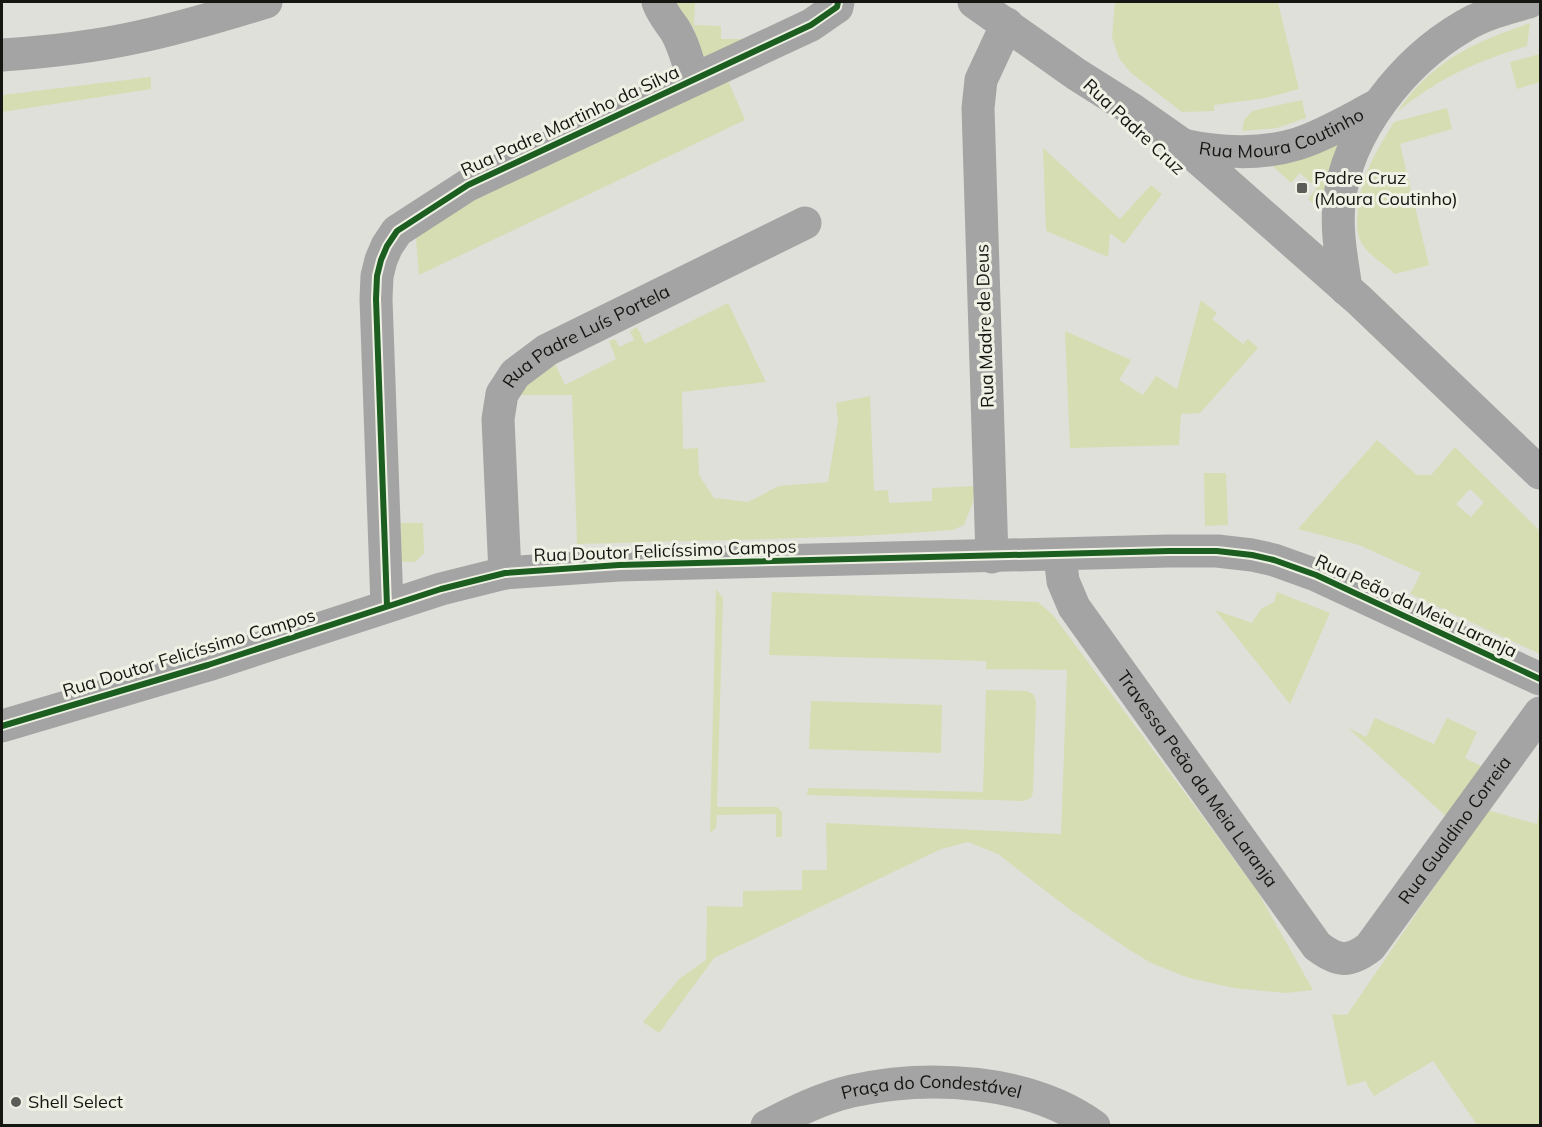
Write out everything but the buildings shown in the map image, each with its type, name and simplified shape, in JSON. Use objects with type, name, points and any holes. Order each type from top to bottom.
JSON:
[{"type":"street","points":[[2,55],[59,51],[137,38],[267,2]]},
{"type":"street","points":[[658,2],[684,49],[693,79]]},
{"type":"street","name":"Rua Padre Martinho da Silva","points":[[387,606],[376,299],[377,276],[387,246],[397,231],[468,185],[811,25],[837,7],[838,2]]},
{"type":"street","points":[[974,2],[1076,74]]},
{"type":"street","name":"Rua Moura Coutinho","points":[[1346,289],[1338,233],[1340,201],[1348,167],[1376,106],[1406,73],[1443,40],[1467,24],[1528,2]]},
{"type":"street","name":"Rua Madre de Deus","points":[[992,557],[978,96],[981,80],[1007,24]]},
{"type":"street","name":"Rua Padre Cruz","points":[[1076,74],[1183,145],[1426,362],[1540,473]]},
{"type":"street","name":"Rua Padre Cruz","points":[[1076,74],[1174,165],[1393,359],[1540,495]]},
{"type":"street","name":"Rua Moura Coutinho","points":[[1183,145],[1207,150],[1274,150],[1324,133],[1376,106]]},
{"type":"street","name":"Rua Padre Luís Portela","points":[[505,573],[498,419],[502,394],[515,374],[547,350],[805,223]]},
{"type":"street","name":"Rua Peão da Meia Laranja","points":[[992,557],[1217,551],[1252,555],[1316,575],[1540,679]]},
{"type":"street","name":"Travessa Peão da Meia Laranja","points":[[1060,555],[1064,581],[1074,607],[1317,946],[1331,957],[1343,959],[1358,956],[1371,947]]},
{"type":"street","name":"Rua Doutor Felicíssimo Campos","points":[[2,726],[208,665],[441,589],[505,573],[619,565],[992,557]]},
{"type":"street","name":"Rua Gualdino Correia","points":[[1371,947],[1540,713]]},
{"type":"street","name":"Praça do Condestável","points":[[767,1125],[850,1091],[892,1084],[940,1081],[993,1086],[1058,1105],[1094,1125]]},
{"type":"green space","points":[[670,2],[695,2],[694,25],[721,26],[721,39],[750,39],[698,62],[694,28]]},
{"type":"green space","points":[[1115,2],[1281,2],[1278,3],[1299,89],[1265,98],[1214,105],[1214,111],[1182,112],[1130,72],[1119,58],[1112,37]]},
{"type":"green space","points":[[1530,23],[1527,46],[1458,72],[1428,89],[1397,112],[1425,79],[1440,66],[1472,46]]},
{"type":"green space","points":[[1540,54],[1540,82],[1517,89],[1510,62]]},
{"type":"green space","points":[[726,76],[745,120],[419,275],[416,239],[427,224],[442,214]]},
{"type":"green space","points":[[151,77],[151,89],[2,112],[2,95]]},
{"type":"green space","points":[[1302,100],[1306,118],[1277,128],[1242,131],[1244,120],[1252,111]]},
{"type":"green space","points":[[1447,108],[1452,129],[1400,144],[1429,265],[1395,274],[1364,247],[1359,238],[1357,218],[1362,186],[1375,154],[1394,122]]},
{"type":"green space","points":[[1354,127],[1327,214],[1308,199],[1317,188],[1300,173],[1291,183],[1267,161]]},
{"type":"green space","points":[[1043,148],[1120,219],[1151,185],[1162,194],[1124,244],[1110,233],[1108,257],[1046,231]]},
{"type":"green space","points":[[1201,300],[1217,313],[1212,319],[1243,344],[1248,339],[1258,348],[1200,413],[1181,414],[1179,445],[1070,448],[1065,331],[1131,360],[1119,380],[1143,395],[1156,376],[1177,389]]},
{"type":"green space","points":[[728,303],[766,382],[682,392],[683,449],[698,448],[699,475],[714,498],[748,502],[779,486],[828,482],[838,421],[836,403],[870,396],[874,491],[888,490],[889,503],[932,501],[932,488],[975,486],[973,502],[964,525],[953,530],[859,536],[577,544],[572,395],[517,395],[521,383],[554,362],[565,385],[616,359],[609,341],[615,339],[619,347],[634,340],[630,331],[637,327],[645,344]]},
{"type":"green space","points":[[1377,440],[1417,475],[1431,475],[1455,447],[1540,531],[1540,654],[1410,594],[1421,573],[1359,545],[1298,529]],"holes":[[[1470,489],[1484,502],[1471,517],[1456,504]]]},
{"type":"green space","points":[[1204,473],[1226,473],[1228,525],[1205,526]]},
{"type":"green space","points":[[401,523],[423,523],[424,553],[415,562],[399,562],[391,541],[401,540]]},
{"type":"green space","points":[[716,589],[723,598],[717,807],[777,807],[782,812],[782,837],[776,837],[776,814],[717,815],[716,828],[710,833]]},
{"type":"green space","points":[[772,592],[1038,602],[1053,615],[1256,889],[1313,990],[1285,993],[1234,988],[1189,978],[1151,963],[1068,908],[998,854],[968,842],[941,849],[714,958],[659,1033],[643,1022],[679,979],[706,960],[707,906],[743,907],[743,891],[802,890],[802,870],[827,870],[826,823],[1061,834],[1067,670],[986,669],[986,661],[769,655]]},
{"type":"green space","points":[[1277,592],[1330,613],[1290,704],[1215,610],[1252,623],[1261,609],[1274,602]]},
{"type":"green space","points":[[986,690],[1027,691],[1033,694],[1036,701],[1031,798],[1024,801],[807,795],[808,788],[983,792]]},
{"type":"green space","points":[[811,701],[942,705],[941,753],[809,749]]},
{"type":"green space","points":[[1375,718],[1434,744],[1447,718],[1477,732],[1465,758],[1485,768],[1448,818],[1347,727],[1366,737]]},
{"type":"green space","points":[[1540,800],[1540,1125],[1477,1125],[1433,1061],[1374,1096],[1365,1081],[1347,1086],[1332,1014],[1347,1015],[1487,810],[1537,824]]},
{"type":"cycle path","points":[[387,606],[376,299],[377,276],[381,260],[397,231],[468,185],[811,25],[837,7],[838,2]]},
{"type":"cycle path","points":[[2,726],[208,665],[441,589],[505,573],[619,565],[1169,551],[1217,551],[1252,555],[1316,575],[1540,679]]},
{"type":"place","name":"Padre Cruz (Moura Coutinho)","points":[[1302,188]]},
{"type":"place","name":"Shell Select","points":[[16,1102]]}]
